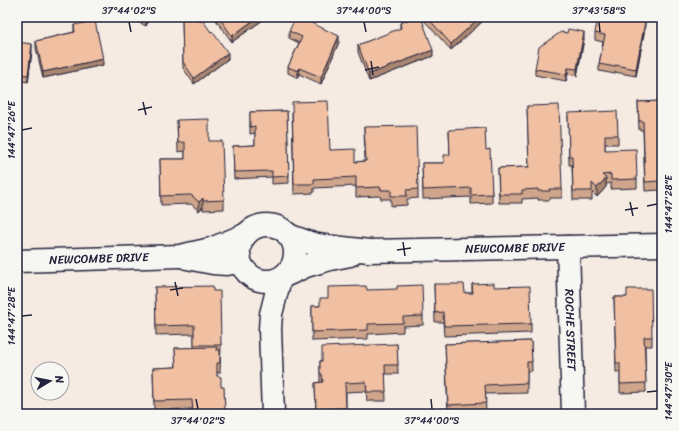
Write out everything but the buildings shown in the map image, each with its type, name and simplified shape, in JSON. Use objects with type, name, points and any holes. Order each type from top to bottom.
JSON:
[{"type":"street","points":[[270,329],[259,297],[238,254],[240,244],[252,229],[271,225],[280,228],[288,235],[293,243],[295,253],[294,262],[290,270],[282,278],[271,314],[270,329],[273,414]]},
{"type":"street","name":"NEWCOMBE DRIVE","points":[[288,235],[313,244],[369,252]]},
{"type":"street","name":"NEWCOMBE DRIVE","points":[[17,261],[180,256],[211,249],[245,236]]},
{"type":"street","name":"NEWCOMBE DRIVE","points":[[282,278],[306,266],[330,259],[369,252],[662,245]]},
{"type":"street","name":"ROCHE STREET","points":[[568,247],[573,414]]},
{"type":"street","name":"NEWCOMBE DRIVE","points":[[180,256],[213,263],[227,264],[245,270]]},
{"type":"street","points":[[245,270],[258,281],[267,282],[282,278]]}]
